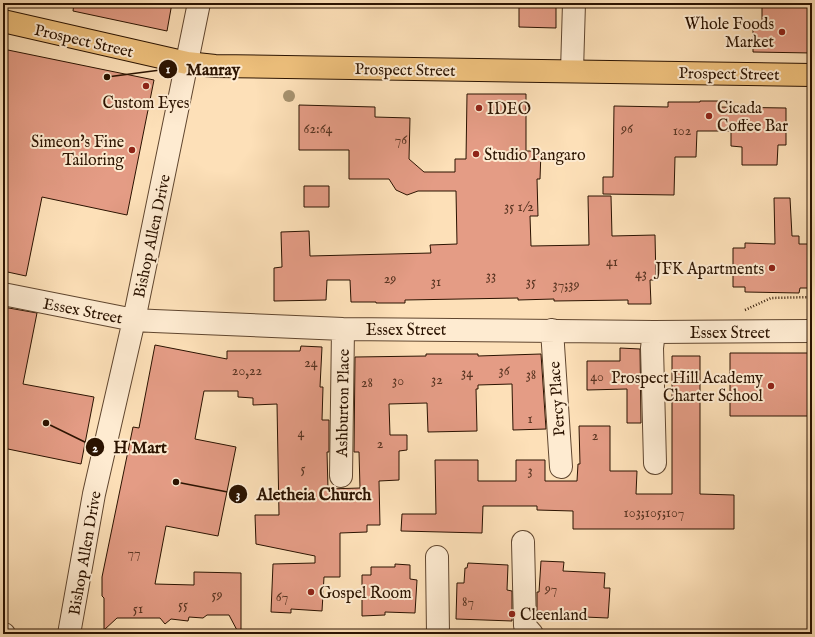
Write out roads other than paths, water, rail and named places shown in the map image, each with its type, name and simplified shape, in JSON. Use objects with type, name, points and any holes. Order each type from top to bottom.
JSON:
[{"type":"main road","name":"Prospect Street","points":[[3,22],[187,63],[215,66],[812,74]]},
{"type":"street","name":"Bishop Allen Drive","points":[[69,634],[94,494],[134,320],[199,3]]},
{"type":"street","points":[[572,71],[574,3]]},
{"type":"street","name":"Essex Street","points":[[3,294],[134,320],[343,329],[654,332],[812,331]]},
{"type":"street","name":"Ashburton Place","points":[[341,476],[343,329]]},
{"type":"street","name":"Percy Place","points":[[552,330],[561,467]]},
{"type":"street","points":[[654,332],[652,348],[655,463]]},
{"type":"street","points":[[523,542],[525,626],[532,634]]},
{"type":"street","points":[[437,556],[438,634]]},
{"type":"place","name":"Whole Foods Market","points":[[782,32]]},
{"type":"place","name":"Manray","points":[[107,77]]},
{"type":"place","name":"Custom Eyes","points":[[146,86]]},
{"type":"place","name":"IDEO","points":[[479,108]]},
{"type":"place","name":"Cicada Coffee Bar","points":[[709,116]]},
{"type":"place","name":"Simeon's Fine Tailoring","points":[[132,150]]},
{"type":"place","name":"Studio Pangaro","points":[[476,154]]},
{"type":"place","name":"JFK Apartments","points":[[772,268]]},
{"type":"place","name":"Prospect Hill Academy Charter School","points":[[771,386]]},
{"type":"place","name":"H Mart","points":[[46,423]]},
{"type":"place","name":"Aletheia Church","points":[[176,482]]},
{"type":"place","name":"Gospel Room","points":[[311,592]]},
{"type":"place","name":"Cleenland","points":[[512,614]]}]
